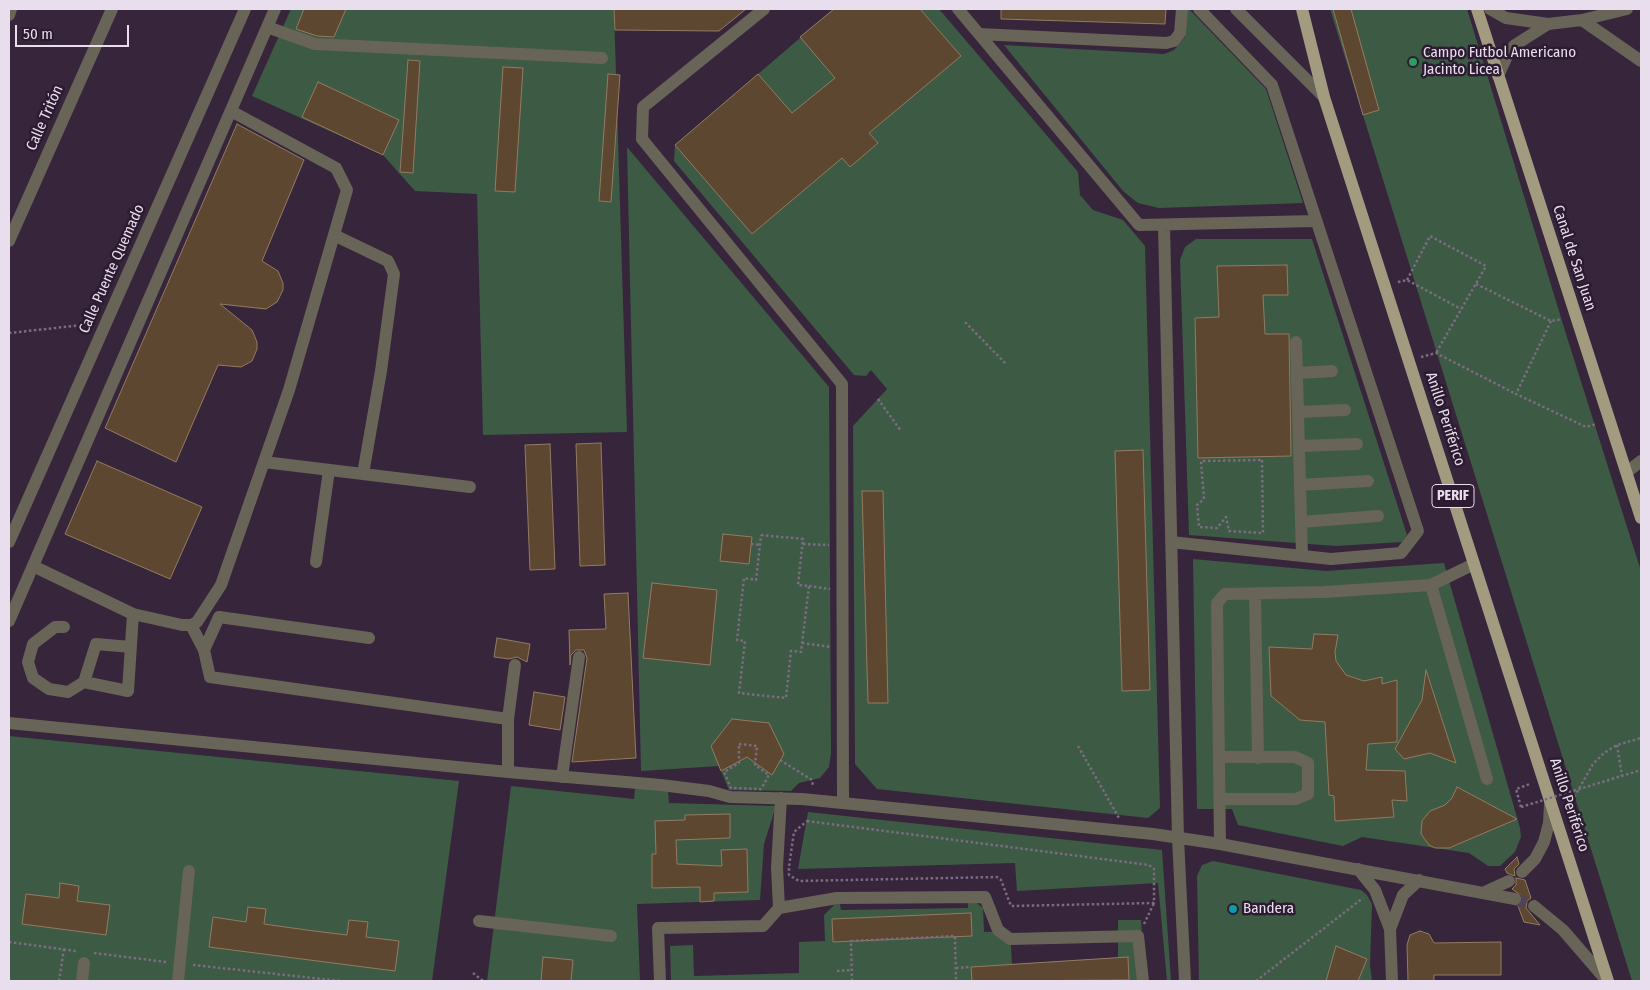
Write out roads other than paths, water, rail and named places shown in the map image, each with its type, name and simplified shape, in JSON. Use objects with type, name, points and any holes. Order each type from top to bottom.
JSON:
[{"type":"main road","name":"Anillo Periférico","points":[[1302,9],[1324,97],[1386,285],[1608,981]]},
{"type":"main road","name":"Canal de San Juan","points":[[1477,9],[1641,518]]},
{"type":"street","points":[[9,15],[11,9]]},
{"type":"street","name":"Calle Tritón","points":[[9,241],[112,9]]},
{"type":"street","name":"Calle Puente Quemado","points":[[9,542],[245,9]]},
{"type":"street","points":[[9,621],[275,9]]},
{"type":"street","points":[[764,9],[643,107],[642,139],[842,384],[843,803]]},
{"type":"street","points":[[958,9],[1139,225],[1316,221]]},
{"type":"street","points":[[979,34],[1166,43],[1174,41],[1180,33],[1182,9]]},
{"type":"street","points":[[1171,542],[1331,559],[1401,553],[1418,531],[1272,85],[1200,9]]},
{"type":"street","points":[[1236,9],[1324,97]]},
{"type":"street","points":[[1490,9],[1506,18],[1548,24],[1582,20],[1625,9]]},
{"type":"street","points":[[1582,20],[1641,61]]},
{"type":"street","points":[[1498,76],[1508,54],[1515,45],[1548,24]]},
{"type":"street","points":[[267,27],[315,44],[602,58]]},
{"type":"street","points":[[33,566],[133,614],[182,625],[191,625],[197,622],[221,585],[289,390],[347,190],[336,168],[231,111]]},
{"type":"street","points":[[1164,225],[1178,838],[1185,981]]},
{"type":"street","points":[[334,235],[388,261],[394,274],[381,371],[363,474]]},
{"type":"street","points":[[1296,342],[1302,556]]},
{"type":"street","points":[[1297,374],[1332,371]]},
{"type":"street","points":[[1298,412],[1345,410]]},
{"type":"street","points":[[1299,446],[1357,444]]},
{"type":"street","points":[[1627,472],[1641,461]]},
{"type":"street","points":[[264,462],[470,487]]},
{"type":"street","points":[[316,562],[329,470]]},
{"type":"street","points":[[1300,485],[1368,481]]},
{"type":"street","points":[[1301,522],[1378,516]]},
{"type":"street","points":[[1220,844],[1217,602],[1225,594],[1431,585],[1474,564]]},
{"type":"street","points":[[1431,585],[1487,779]]},
{"type":"street","points":[[1255,594],[1258,758]]},
{"type":"street","points":[[84,682],[128,691],[133,614]]},
{"type":"street","points":[[204,650],[219,618],[369,638]]},
{"type":"street","points":[[191,625],[204,650],[210,677],[508,719]]},
{"type":"street","points":[[64,626],[55,626],[33,644],[28,662],[33,678],[49,689],[68,692],[84,682],[96,644],[131,647]]},
{"type":"street","points":[[562,777],[580,657]]},
{"type":"street","points":[[508,772],[508,719],[515,665]]},
{"type":"street","points":[[9,723],[508,772],[661,785],[709,791],[730,797],[815,800],[1118,830],[1220,844],[1515,899]]},
{"type":"street","points":[[1219,757],[1295,757],[1308,763],[1308,794],[1296,799],[1220,799]]},
{"type":"street","points":[[779,908],[777,868],[782,798]]},
{"type":"street","points":[[1522,872],[1535,859],[1544,842],[1549,823],[1550,801]]},
{"type":"street","points":[[1358,869],[1375,890],[1390,929],[1392,981]]},
{"type":"street","points":[[178,981],[189,871]]},
{"type":"street","points":[[1390,929],[1403,894],[1419,880]]},
{"type":"street","points":[[1485,892],[1509,881]]},
{"type":"street","points":[[660,981],[658,928],[764,926],[779,908],[837,898],[985,897],[998,930],[1010,939],[1138,936],[1143,981]]},
{"type":"street","points":[[1534,906],[1562,930],[1608,981]]},
{"type":"street","points":[[479,921],[611,936]]},
{"type":"street","points":[[82,981],[84,963]]},
{"type":"tunnel","points":[[1515,899],[1534,906]]},
{"type":"place","name":"Campo Futbol Americano Jacinto Licea","points":[[1413,62]]},
{"type":"place","name":"Bandera","points":[[1233,909]]}]
